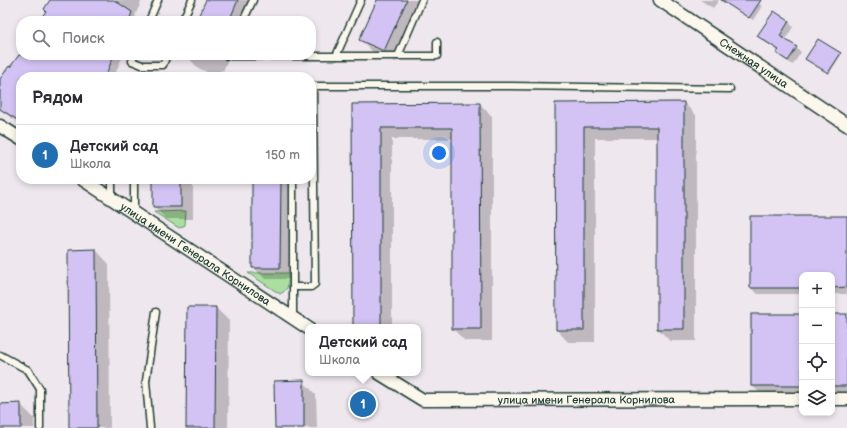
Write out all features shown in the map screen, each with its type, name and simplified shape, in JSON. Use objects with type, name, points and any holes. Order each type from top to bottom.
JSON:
[{"type":"street","name":"Снежная улица","points":[[660,0],[847,125]]},
{"type":"street","points":[[0,126],[16,137]]},
{"type":"street","name":"улица имени Генерала Корнилова","points":[[90,184],[305,326]]},
{"type":"street","name":"улица имени Генерала Корнилова","points":[[384,376],[423,400],[799,399]]},
{"type":"street","points":[[835,399],[847,399]]},
{"type":"lane","points":[[151,16],[158,0]]},
{"type":"lane","points":[[184,16],[192,0]]},
{"type":"lane","points":[[245,16],[253,0]]},
{"type":"lane","points":[[336,56],[361,0]]},
{"type":"lane","points":[[398,56],[422,0]]},
{"type":"lane","points":[[316,56],[437,56],[437,42]]},
{"type":"lane","points":[[132,60],[142,65],[163,65],[165,60]]},
{"type":"lane","points":[[316,86],[511,86],[730,89]]},
{"type":"lane","points":[[112,184],[112,198]]},
{"type":"lane","points":[[134,184],[134,213]]},
{"type":"lane","points":[[292,184],[293,319]]},
{"type":"lane","points":[[293,287],[311,287],[315,284],[313,184]]},
{"type":"lane","points":[[150,428],[146,381],[156,312]]},
{"type":"lane","points":[[0,355],[28,370],[40,389],[40,428]]},
{"type":"green space","points":[[186,211],[185,225],[179,228],[154,212]]},
{"type":"green space","points":[[248,273],[288,273],[287,288],[280,294]]},
{"type":"building","points":[[50,0],[114,0],[132,12],[131,16],[42,16],[46,11],[44,9]]},
{"type":"building","points":[[206,0],[238,0],[231,16],[198,16]]},
{"type":"building","points":[[377,0],[407,0],[384,51],[359,40]]},
{"type":"building","points":[[721,0],[761,0],[749,18]]},
{"type":"building","points":[[774,11],[789,21],[780,36],[797,47],[788,61],[776,53],[779,50],[757,36]]},
{"type":"building","points":[[818,39],[841,53],[828,73],[805,59]]},
{"type":"building","points":[[16,59],[112,60],[107,72],[16,72],[16,119],[0,109],[0,79],[9,66],[10,67]]},
{"type":"building","points":[[684,102],[684,329],[657,329],[657,127],[584,127],[584,330],[556,330],[555,103]]},
{"type":"building","points":[[480,103],[481,329],[452,329],[452,128],[381,128],[381,324],[353,324],[352,104]]},
{"type":"building","points":[[153,184],[181,184],[181,207],[153,207]]},
{"type":"building","points":[[252,184],[281,184],[280,268],[252,268]]},
{"type":"building","points":[[750,216],[847,216],[847,287],[835,288],[835,272],[799,272],[799,288],[750,288]]},
{"type":"building","points":[[96,249],[97,428],[69,428],[68,250]]},
{"type":"building","points":[[187,307],[216,307],[215,428],[186,428]]},
{"type":"building","points":[[751,314],[799,314],[799,386],[751,386]]},
{"type":"building","points":[[835,314],[847,314],[847,386],[835,386]]},
{"type":"building","points":[[304,380],[304,428],[275,428],[274,381]]},
{"type":"building","points":[[21,403],[21,428],[0,428],[0,404]]},
{"type":"place","name":"Детский сад","points":[[363,404]]}]
